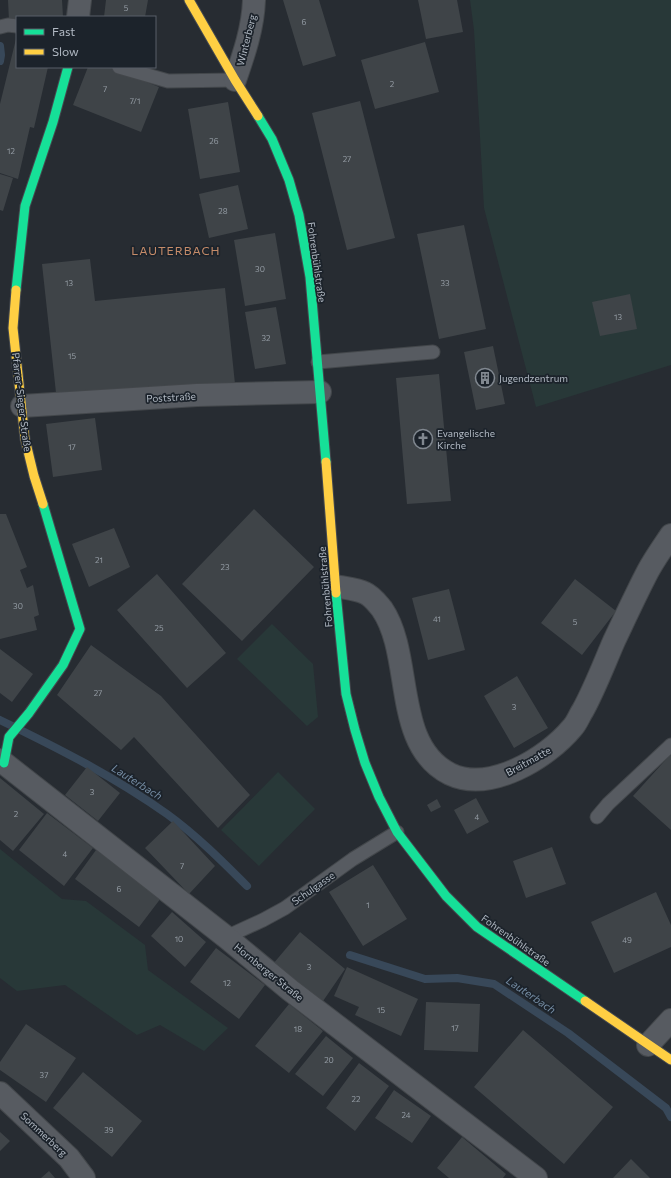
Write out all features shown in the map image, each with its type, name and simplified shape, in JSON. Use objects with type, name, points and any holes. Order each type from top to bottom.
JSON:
[{"type":"main road","name":"Fohrenbühlstraße","points":[[189,0],[235,80],[272,139],[289,180],[299,215],[310,277],[335,586],[346,694],[365,762],[379,797],[397,832],[418,861],[446,896],[477,927],[671,1060]]},
{"type":"main road","name":"Pfarrer-Sieger-Straße","points":[[2,762],[9,737],[29,713],[63,665],[80,629],[34,476],[25,439],[13,328],[20,246],[26,206],[40,155],[52,122],[68,68]]},
{"type":"street","points":[[78,16],[80,0]]},
{"type":"street","name":"Winterberg","points":[[235,80],[246,48],[254,13],[254,0]]},
{"type":"street","name":"Poststraße","points":[[22,406],[197,395],[320,392]]},
{"type":"street","name":"Breitmatte","points":[[335,586],[364,592],[377,602],[389,619],[396,641],[406,698],[415,731],[424,750],[434,762],[450,774],[465,779],[483,779],[502,776],[524,765],[552,748],[573,727],[590,696],[619,630],[649,570],[671,535]]},
{"type":"street","name":"Hornberger Straße","points":[[2,762],[296,995],[536,1178]]},
{"type":"street","points":[[648,1045],[671,1020]]},
{"type":"street","name":"Sommerberg","points":[[0,1093],[69,1158],[84,1178]]},
{"type":"lane","points":[[122,68],[168,81],[235,80]]},
{"type":"lane","points":[[318,362],[433,352]]},
{"type":"lane","points":[[596,817],[671,745]]},
{"type":"lane","name":"Schulgasse","points":[[226,938],[285,908],[354,859],[397,832]]},
{"type":"shaded area","points":[[470,0],[671,0],[671,365],[536,407],[484,208],[474,30]]},
{"type":"shaded area","points":[[272,624],[313,664],[318,717],[307,726],[237,659]]},
{"type":"shaded area","points":[[278,772],[315,809],[259,866],[221,830]]},
{"type":"shaded area","points":[[0,849],[62,899],[86,901],[145,945],[148,970],[228,1028],[204,1051],[160,1025],[137,1035],[65,985],[17,991],[0,978]]},
{"type":"building","points":[[8,0],[62,0],[63,16],[16,16],[16,21],[9,21]]},
{"type":"building","points":[[106,0],[148,0],[145,16],[104,16]]},
{"type":"building","points":[[283,0],[319,0],[336,56],[303,66]]},
{"type":"building","points":[[418,0],[457,0],[463,32],[426,39]]},
{"type":"building","points":[[16,39],[16,68],[48,68],[34,128],[30,127],[18,179],[0,173],[0,104]]},
{"type":"building","points":[[425,42],[439,92],[375,109],[361,60]]},
{"type":"building","points":[[88,68],[112,68],[159,87],[141,132],[73,105]]},
{"type":"building","points":[[360,101],[395,238],[347,250],[312,113]]},
{"type":"building","points":[[228,102],[240,172],[200,179],[188,109]]},
{"type":"building","points":[[0,174],[13,178],[3,211],[0,210]]},
{"type":"building","points":[[238,185],[248,229],[209,238],[199,194]]},
{"type":"building","points":[[464,225],[486,329],[439,339],[417,234]]},
{"type":"building","points":[[275,233],[286,299],[245,306],[234,240]]},
{"type":"building","points":[[90,259],[95,301],[225,288],[235,384],[57,402],[42,264]]},
{"type":"building","points":[[630,294],[637,329],[600,336],[592,302]]},
{"type":"building","points":[[276,307],[286,364],[255,369],[245,312]]},
{"type":"building","name":"Jugendzentrum","points":[[493,346],[505,404],[476,410],[464,352]]},
{"type":"building","name":"Evangelische Kirche","points":[[439,374],[451,501],[407,504],[396,378]]},
{"type":"building","points":[[95,418],[102,470],[53,477],[46,424]]},
{"type":"building","points":[[254,509],[314,567],[242,641],[182,584]]},
{"type":"building","points":[[0,514],[6,514],[27,567],[20,570],[27,588],[33,585],[39,615],[34,617],[37,630],[0,639]]},
{"type":"building","points":[[114,528],[130,567],[89,587],[72,544]]},
{"type":"building","points":[[157,574],[226,653],[187,688],[117,610]]},
{"type":"building","points":[[575,579],[616,611],[582,655],[541,623]]},
{"type":"building","points":[[449,589],[465,650],[428,660],[412,598]]},
{"type":"building","points":[[91,645],[161,696],[250,795],[218,828],[134,737],[121,750],[57,695]]},
{"type":"building","points":[[0,649],[33,674],[12,702],[0,693]]},
{"type":"building","points":[[517,676],[548,728],[514,748],[484,696]]},
{"type":"building","points":[[670,755],[671,756],[671,830],[633,796]]},
{"type":"building","points":[[87,767],[120,793],[98,821],[65,795]]},
{"type":"building","points":[[0,778],[44,814],[13,851],[0,840]]},
{"type":"building","points":[[476,798],[489,822],[467,834],[454,810]]},
{"type":"building","points":[[437,799],[441,807],[431,812],[427,805]]},
{"type":"building","points":[[47,813],[93,848],[64,886],[19,850]]},
{"type":"building","points":[[173,821],[215,866],[189,894],[145,848]]},
{"type":"building","points":[[552,847],[566,884],[526,898],[513,861]]},
{"type":"building","points":[[96,850],[161,898],[139,927],[75,879]]},
{"type":"building","points":[[373,865],[407,919],[363,946],[329,892]]},
{"type":"building","points":[[656,892],[671,925],[671,947],[614,973],[591,922]]},
{"type":"building","points":[[172,912],[206,942],[185,967],[151,936]]},
{"type":"building","points":[[300,932],[345,969],[321,1004],[273,964]]},
{"type":"building","points":[[216,948],[265,985],[239,1019],[190,982]]},
{"type":"building","points":[[347,967],[418,999],[401,1036],[355,1015],[359,1007],[334,996]]},
{"type":"building","points":[[426,1002],[480,1004],[478,1052],[424,1050]]},
{"type":"building","points":[[289,1004],[323,1031],[289,1073],[255,1046]]},
{"type":"building","points":[[26,1024],[76,1058],[46,1102],[0,1070],[0,1062]]},
{"type":"building","points":[[523,1030],[613,1107],[564,1164],[474,1087]]},
{"type":"building","points":[[326,1036],[353,1058],[323,1096],[295,1074]]},
{"type":"building","points":[[359,1063],[389,1086],[355,1131],[326,1108]]},
{"type":"building","points":[[83,1072],[142,1121],[112,1157],[53,1108]]},
{"type":"building","points":[[394,1090],[431,1116],[412,1143],[375,1118]]},
{"type":"building","points":[[0,1132],[10,1141],[0,1151]]},
{"type":"building","points":[[462,1137],[506,1174],[503,1178],[449,1178],[437,1168]]},
{"type":"building","points":[[631,1159],[650,1178],[613,1178]]},
{"type":"building","points":[[49,1171],[55,1178],[41,1178]]},
{"type":"waterway","name":"Lauterbach","points":[[0,46],[0,61]]},
{"type":"waterway","name":"Lauterbach","points":[[0,720],[107,775],[147,800],[198,839],[247,886]]},
{"type":"waterway","name":"Lauterbach","points":[[350,955],[425,979],[457,978],[494,984],[568,1033],[666,1108],[671,1117]]},
{"type":"traffic: fast","points":[[16,290],[25,206],[53,122],[68,68]]},
{"type":"traffic: fast","points":[[258,116],[272,139],[289,180],[299,215],[310,277],[326,462]]},
{"type":"traffic: fast","points":[[4,763],[9,737],[29,713],[63,665],[80,629],[43,504]]},
{"type":"traffic: fast","points":[[336,593],[346,694],[355,730],[365,763],[379,797],[397,832],[446,896],[477,927],[585,1001]]},
{"type":"traffic: slow","points":[[189,0],[235,80],[258,116]]},
{"type":"traffic: slow","points":[[16,290],[13,328],[25,439],[34,476],[43,504]]},
{"type":"traffic: slow","points":[[326,462],[336,593]]},
{"type":"traffic: slow","points":[[585,1001],[671,1060]]},
{"type":"place","name":"Jugendzentrum","points":[[485,378]]},
{"type":"place","name":"Evangelische Kirche","points":[[423,439]]},
{"type":"district","name":"LAUTERBACH","points":[[176,251]]}]
